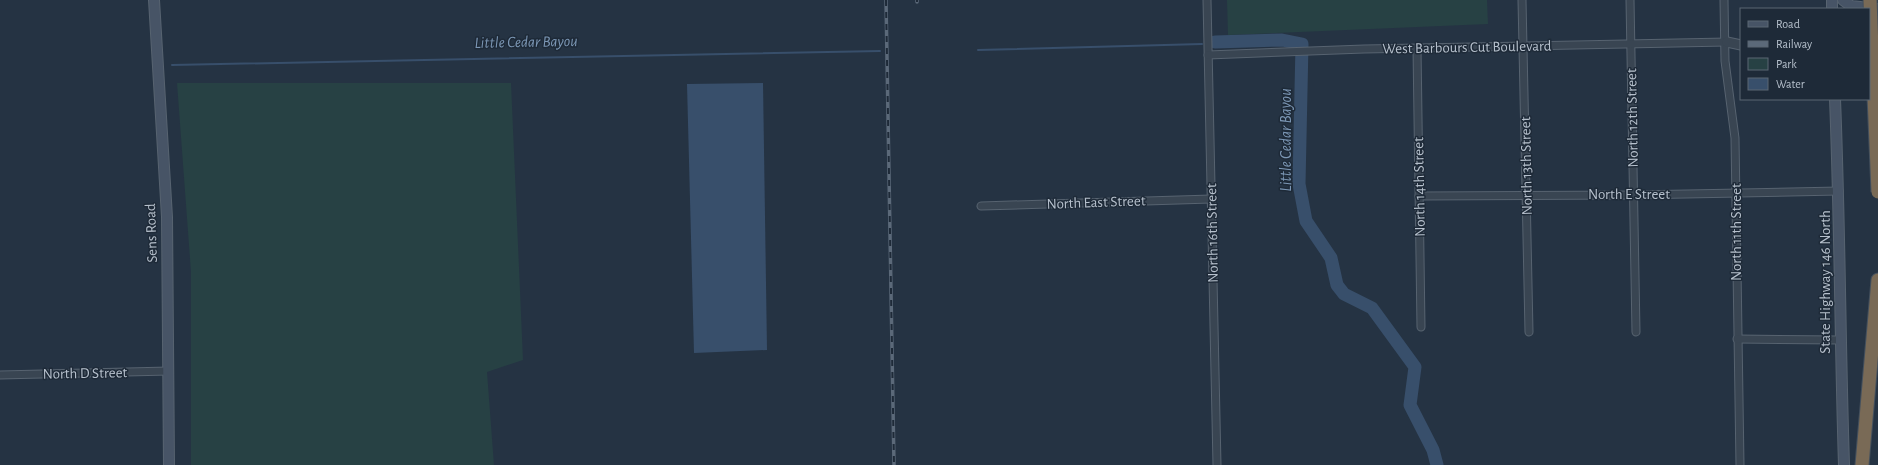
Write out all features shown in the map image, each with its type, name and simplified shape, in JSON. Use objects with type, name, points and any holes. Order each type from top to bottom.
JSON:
[{"type":"highway","points":[[1870,0],[1878,192]]},
{"type":"highway","points":[[1862,465],[1878,280]]},
{"type":"main road","name":"Sens Road","points":[[154,0],[167,217],[170,465]]},
{"type":"main road","points":[[1843,0],[1851,6],[1869,8]]},
{"type":"main road","name":"State Highway 146 North","points":[[1836,100],[1839,191],[1840,340],[1844,465]]},
{"type":"street","name":"North 16th Street","points":[[1207,0],[1217,465]]},
{"type":"street","name":"North 13th Street","points":[[1522,0],[1529,332]]},
{"type":"street","name":"North 12th Street","points":[[1630,0],[1636,332]]},
{"type":"street","name":"North 11th Street","points":[[1724,0],[1726,42],[1735,138],[1737,193],[1737,339],[1740,465]]},
{"type":"street","name":"West Barbours Cut Boulevard","points":[[1726,42],[1740,39]]},
{"type":"street","name":"West Barbours Cut Boulevard","points":[[1208,55],[1291,51],[1630,43],[1726,42],[1740,44]]},
{"type":"street","name":"North 14th Street","points":[[1417,48],[1421,327]]},
{"type":"street","name":"North E Street","points":[[1419,196],[1633,195],[1839,191]]},
{"type":"street","name":"North East Street","points":[[981,206],[1211,199]]},
{"type":"street","points":[[1737,339],[1840,340]]},
{"type":"street","name":"North D Street","points":[[0,375],[169,372]]},
{"type":"green space","points":[[1227,0],[1487,0],[1488,24],[1228,35]]},
{"type":"green space","points":[[177,83],[511,83],[523,360],[487,372],[494,465],[191,465],[191,272]]},
{"type":"water","points":[[763,83],[767,350],[694,353],[687,84]]},
{"type":"waterway","name":"Little Cedar Bayou","points":[[1215,42],[1282,40],[1302,44],[1299,184],[1306,221],[1331,258],[1337,285],[1344,294],[1372,308],[1415,367],[1410,405],[1433,450],[1437,465]]},
{"type":"waterway","name":"Little Cedar Bayou","points":[[978,50],[1202,44]]},
{"type":"waterway","name":"Little Cedar Bayou","points":[[172,65],[880,51]]},
{"type":"railway","points":[[886,0],[894,465]]}]
